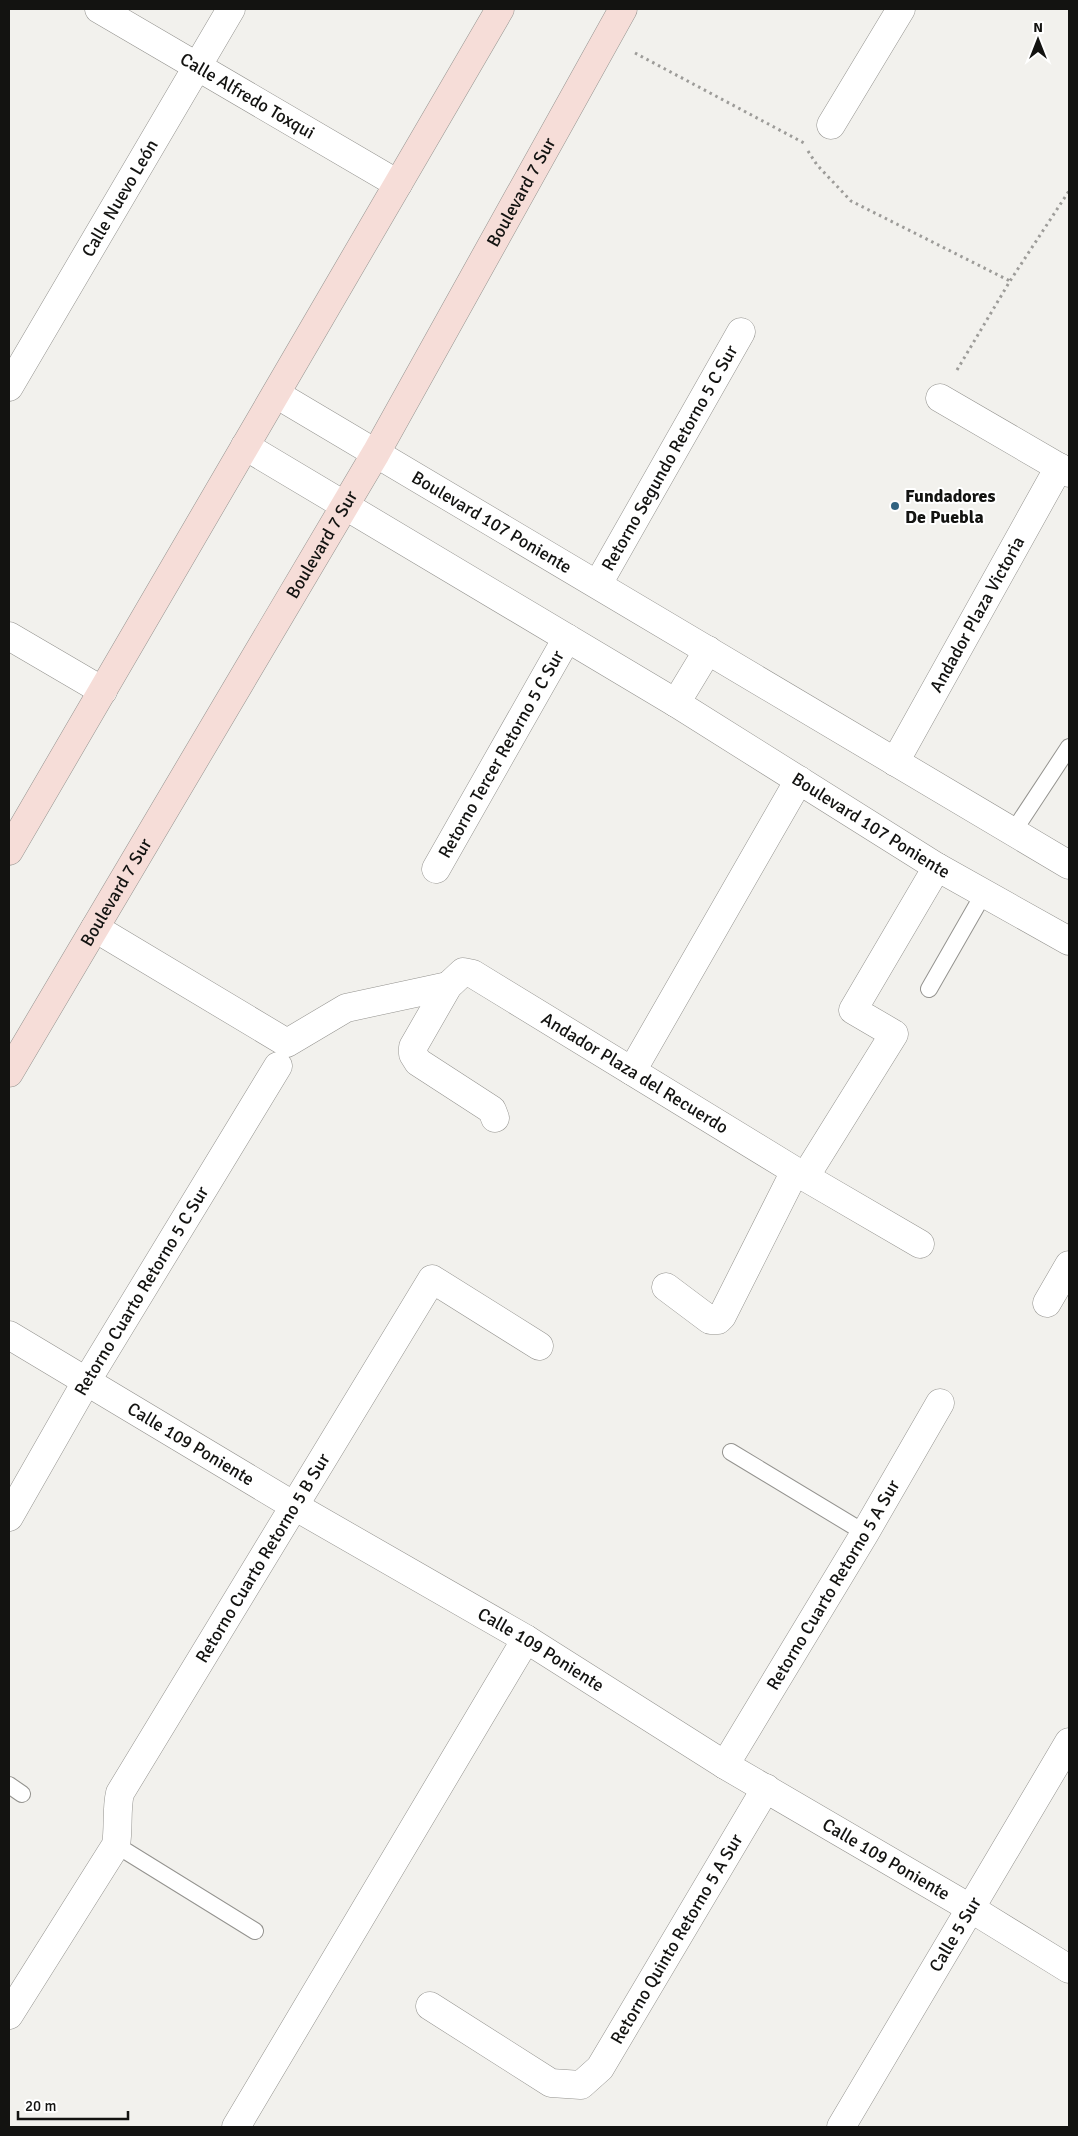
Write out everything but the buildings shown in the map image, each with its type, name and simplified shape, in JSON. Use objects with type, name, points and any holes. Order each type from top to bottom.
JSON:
[{"type":"street","name":"Calle Alfredo Toxqui","points":[[99,9],[398,184]]},
{"type":"street","name":"Calle Nuevo León","points":[[9,387],[231,9]]},
{"type":"street","points":[[9,851],[500,9]]},
{"type":"street","name":"Boulevard 7 Sur","points":[[9,1073],[376,453],[623,9]]},
{"type":"street","points":[[831,125],[901,9]]},
{"type":"street","name":"Retorno Segundo Retorno 5 C Sur","points":[[598,584],[741,332]]},
{"type":"street","name":"Boulevard 107 Poniente","points":[[276,394],[1069,865]]},
{"type":"street","name":"Andador Plaza Victoria","points":[[895,762],[1064,470],[940,398]]},
{"type":"street","name":"Boulevard 107 Poniente","points":[[246,446],[676,703],[937,867],[1069,941]]},
{"type":"street","points":[[9,636],[103,690]]},
{"type":"street","name":"Retorno Tercer Retorno 5 C Sur","points":[[436,869],[568,638]]},
{"type":"street","points":[[676,703],[708,650]]},
{"type":"street","points":[[632,1071],[799,780]]},
{"type":"street","points":[[666,1287],[710,1320],[718,1320],[722,1316],[800,1174],[894,1034],[853,1010],[937,867]]},
{"type":"street","points":[[95,928],[287,1042],[346,1008],[455,979]]},
{"type":"street","name":"Andador Plaza del Recuerdo","points":[[455,979],[473,974],[800,1174],[920,1244]]},
{"type":"street","points":[[455,979],[413,1047],[413,1054],[418,1062],[492,1110],[495,1118]]},
{"type":"street","name":"Retorno Cuarto Retorno 5 C Sur","points":[[9,1517],[86,1382],[278,1066]]},
{"type":"street","points":[[1047,1303],[1069,1265]]},
{"type":"street","name":"Retorno Cuarto Retorno 5 B Sur","points":[[116,1845],[118,1830],[117,1807],[120,1793],[296,1507],[432,1279],[539,1346]]},
{"type":"street","name":"Calle 109 Poniente","points":[[9,1335],[296,1507],[526,1639],[725,1765],[970,1908],[1069,1969]]},
{"type":"street","name":"Retorno Cuarto Retorno 5 A Sur","points":[[725,1765],[865,1533],[940,1403]]},
{"type":"street","points":[[236,2127],[526,1639]]},
{"type":"street","name":"Calle 5 Sur","points":[[841,2127],[1069,1742]]},
{"type":"street","name":"Retorno Quinto Retorno 5 A Sur","points":[[430,2006],[551,2082],[581,2085],[600,2068],[766,1788]]},
{"type":"street","points":[[9,2015],[116,1845]]},
{"type":"lane","points":[[1014,832],[1069,747]]},
{"type":"lane","points":[[929,989],[984,893]]},
{"type":"lane","points":[[730,1452],[865,1533]]},
{"type":"lane","points":[[116,1845],[255,1931]]},
{"type":"path","points":[[608,38],[804,144],[817,165],[851,202],[1010,281]]},
{"type":"path","points":[[940,398],[1010,281],[1069,191]]},
{"type":"place","name":"Fundadores De Puebla","points":[[895,506]]}]
